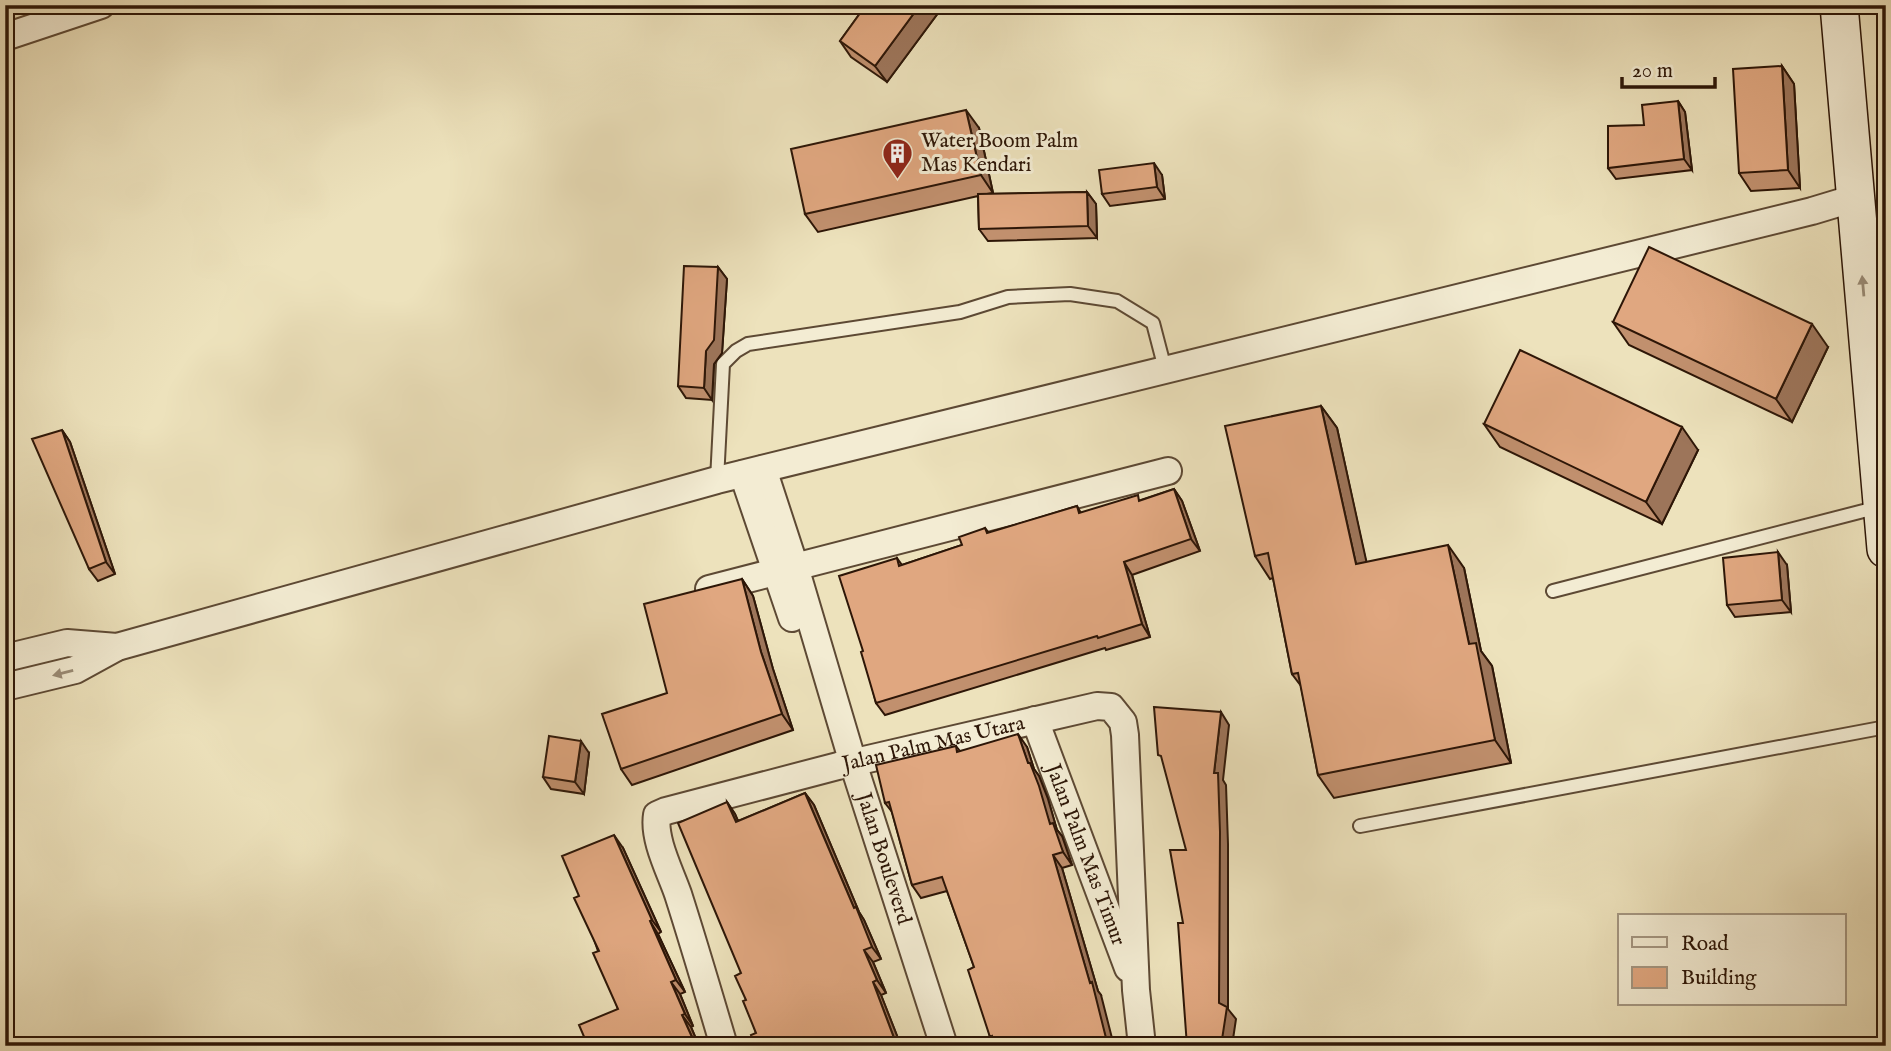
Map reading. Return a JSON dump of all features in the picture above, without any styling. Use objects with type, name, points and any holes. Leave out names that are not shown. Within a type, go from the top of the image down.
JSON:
[{"type":"main road","points":[[1839,5],[1886,550]]},
{"type":"street","points":[[5,37],[101,5]]},
{"type":"street","points":[[5,687],[75,670],[117,648],[717,480],[1855,198]]},
{"type":"street","name":"Jalan Bouleverd","points":[[753,471],[846,765],[927,1046]]},
{"type":"street","points":[[688,595],[1168,471]]},
{"type":"street","points":[[7,650],[66,643],[117,648]]},
{"type":"street","name":"Jalan Palm Mas Utara","points":[[724,1046],[658,838],[655,826],[657,816],[666,811],[846,765],[1097,706],[1111,707],[1123,722],[1136,990],[1142,1046]]},
{"type":"street","name":"Jalan Palm Mas Timur","points":[[1035,720],[1136,990]]},
{"type":"street","name":"Jalan Bouleverd","points":[[846,765],[944,1046]]},
{"type":"lane","points":[[717,480],[723,364],[748,344],[960,312],[1008,297],[1070,294],[1117,301],[1153,323],[1165,369]]},
{"type":"lane","points":[[1553,591],[1883,506]]},
{"type":"lane","points":[[1360,826],[1886,727]]},
{"type":"building","points":[[866,5],[920,5],[875,66],[840,41]]},
{"type":"building","points":[[1782,66],[1788,170],[1739,173],[1733,69]]},
{"type":"building","points":[[1678,101],[1684,159],[1608,168],[1608,126],[1644,125],[1642,105]]},
{"type":"building","name":"Water Boom Palm Mas Kendari","points":[[966,110],[981,175],[805,214],[791,149]]},
{"type":"building","points":[[1154,163],[1157,187],[1102,194],[1099,170]]},
{"type":"building","points":[[1087,192],[1088,226],[979,229],[978,194]]},
{"type":"building","points":[[1649,247],[1812,324],[1776,399],[1613,322]]},
{"type":"building","points":[[684,266],[718,267],[714,340],[706,351],[704,388],[678,386]]},
{"type":"building","points":[[1520,350],[1682,427],[1646,502],[1484,424]]},
{"type":"building","points":[[1321,406],[1356,564],[1448,545],[1469,644],[1476,643],[1495,740],[1318,775],[1298,673],[1292,674],[1268,553],[1255,556],[1225,426]]},
{"type":"building","points":[[62,430],[106,562],[89,569],[32,439]]},
{"type":"building","points":[[1174,489],[1191,539],[1124,562],[1142,624],[876,703],[839,576],[897,558],[899,566],[962,545],[959,537],[985,528],[987,533],[1077,506],[1079,513],[1138,495],[1139,501]]},
{"type":"building","points":[[1778,552],[1782,600],[1727,605],[1723,558]]},
{"type":"building","points":[[742,579],[761,652],[782,714],[621,769],[602,714],[667,693],[644,604]]},
{"type":"building","points":[[1154,707],[1221,712],[1214,773],[1218,773],[1220,832],[1219,1003],[1227,1007],[1221,1046],[1187,1046],[1178,923],[1183,923],[1170,850],[1186,850],[1161,756],[1158,755]]},
{"type":"building","points":[[1018,734],[1039,786],[1050,824],[1053,823],[1063,852],[1053,855],[1090,983],[1092,982],[1108,1046],[995,1046],[968,970],[974,967],[942,877],[912,885],[889,802],[885,803],[876,765],[956,746],[957,752]]},
{"type":"building","points":[[549,736],[581,741],[575,782],[543,777]]},
{"type":"building","points":[[805,793],[872,947],[864,950],[877,980],[873,982],[897,1046],[755,1046],[751,1035],[756,1033],[735,976],[741,973],[678,823],[727,802],[736,822]]},
{"type":"building","points":[[614,835],[676,980],[671,982],[696,1046],[588,1046],[579,1025],[618,1009],[593,953],[599,951],[574,898],[579,896],[562,856]]},
{"type":"place","name":"Water Boom Palm Mas Kendari","points":[[898,180]]}]
